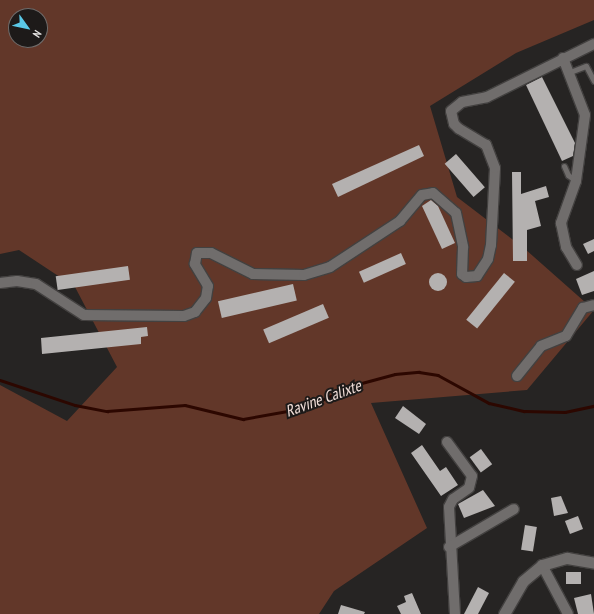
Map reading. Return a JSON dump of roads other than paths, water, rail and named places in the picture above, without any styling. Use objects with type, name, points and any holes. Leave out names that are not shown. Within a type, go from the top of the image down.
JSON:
[{"type":"main road","points":[[508,611],[523,581],[542,565],[567,558],[594,563]]},
{"type":"street","points":[[0,284],[17,281],[36,284],[84,315],[184,316],[195,312],[206,298],[208,286],[194,264],[197,253],[211,253],[253,274],[304,275],[330,267],[400,221],[422,195],[433,193],[456,212],[463,247],[462,274],[466,277],[476,276],[488,260],[491,245],[495,168],[486,145],[459,129],[454,124],[451,111],[462,102],[487,97],[563,58],[594,44]]},
{"type":"street","points":[[563,58],[570,72],[585,114],[576,181],[561,230],[566,247],[577,266]]},
{"type":"street","points":[[517,376],[541,346],[566,336],[583,308],[594,305]]},
{"type":"street","points":[[446,442],[472,476],[469,488],[450,503],[449,547],[454,614]]},
{"type":"street","points":[[449,547],[514,509]]},
{"type":"street","points":[[542,565],[568,614]]},
{"type":"lane","points":[[570,72],[586,66],[594,81]]},
{"type":"lane","points":[[564,166],[568,175],[576,181]]},
{"type":"waterway","name":"Ravine Calixte","points":[[0,380],[75,405],[107,411],[185,405],[243,419],[304,408],[358,384],[395,374],[419,372],[438,375],[489,403],[524,411],[565,412],[594,406]]}]
